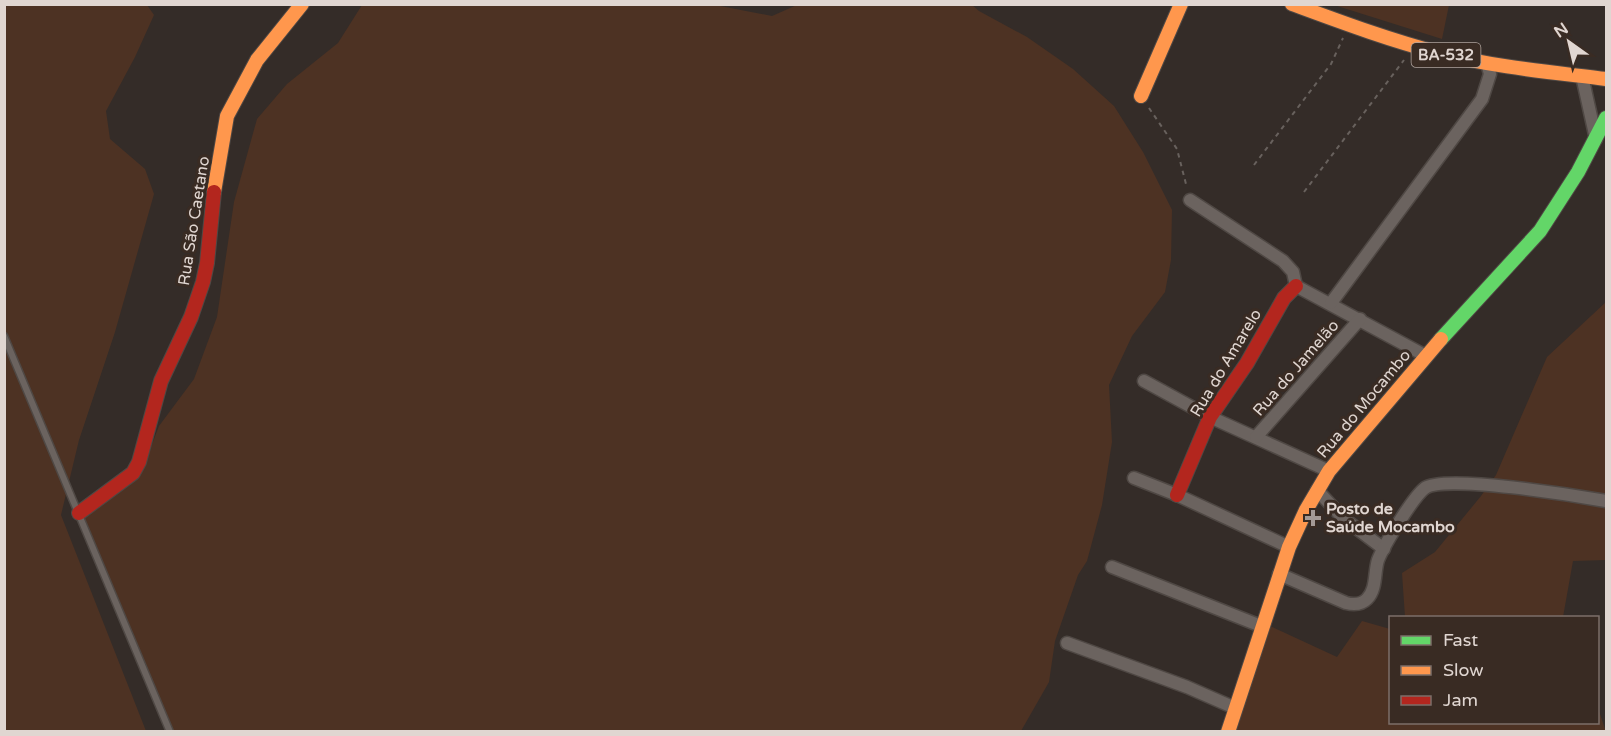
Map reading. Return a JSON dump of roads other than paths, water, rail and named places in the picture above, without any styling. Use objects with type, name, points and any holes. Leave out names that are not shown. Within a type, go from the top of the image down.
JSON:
[{"type":"street","name":"Rua São Caetano","points":[[79,513],[133,473],[141,455],[161,381],[191,317],[203,282],[207,263],[211,208],[228,116],[260,56],[302,4]]},
{"type":"street","points":[[1141,96],[1181,4]]},
{"type":"street","name":"BA-532","points":[[1292,4],[1442,54],[1528,70],[1606,79]]},
{"type":"street","points":[[1331,303],[1482,99],[1490,74],[1487,63]]},
{"type":"street","points":[[1582,76],[1596,139]]},
{"type":"street","name":"Rua do Mocambo","points":[[1228,732],[1279,574],[1289,547],[1317,490],[1329,471],[1426,356],[1540,231],[1563,196],[1606,118]]},
{"type":"street","points":[[1190,200],[1283,261],[1293,272],[1296,286],[1426,356]]},
{"type":"street","name":"Rua do Amarelo","points":[[1178,495],[1210,417],[1246,363],[1284,298],[1296,286]]},
{"type":"street","name":"Rua do Jamelão","points":[[1256,437],[1360,319]]},
{"type":"street","points":[[1144,381],[1210,417],[1329,471]]},
{"type":"street","points":[[1134,478],[1178,495],[1289,547]]},
{"type":"street","points":[[1279,574],[1346,603],[1364,602],[1371,593],[1378,561],[1384,549],[1415,499],[1425,488],[1435,484],[1510,487],[1606,501]]},
{"type":"street","points":[[1317,490],[1343,518],[1384,549]]},
{"type":"street","points":[[1112,567],[1261,626]]},
{"type":"street","points":[[1067,643],[1187,687],[1234,708]]},
{"type":"lane","points":[[4,336],[170,732]]},
{"type":"place","name":"Posto de Saúde Mocambo","points":[[1313,518]]}]
